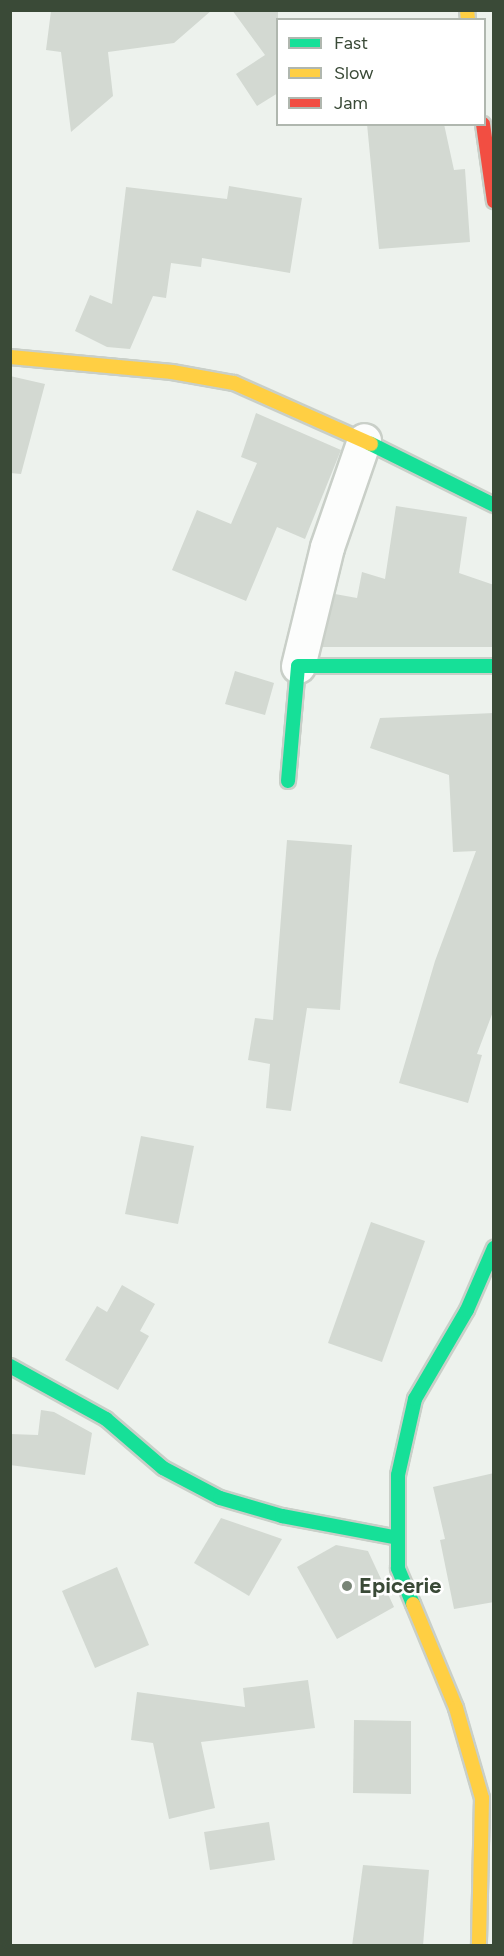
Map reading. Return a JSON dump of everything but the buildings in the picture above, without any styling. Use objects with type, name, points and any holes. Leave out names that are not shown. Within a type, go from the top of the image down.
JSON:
[{"type":"street","points":[[483,126],[494,201]]},
{"type":"street","points":[[10,357],[172,372],[234,383],[364,440],[494,505]]},
{"type":"street","points":[[288,781],[298,666],[327,546],[364,440]]},
{"type":"street","points":[[298,666],[494,666]]},
{"type":"street","points":[[479,1946],[482,1798],[456,1708],[398,1568],[398,1475],[415,1399],[466,1310],[494,1248]]},
{"type":"street","points":[[10,1366],[106,1419],[163,1468],[220,1498],[282,1516],[398,1538]]},
{"type":"traffic: fast","points":[[371,444],[494,505]]},
{"type":"traffic: fast","points":[[288,781],[298,666],[494,666]]},
{"type":"traffic: fast","points":[[413,1604],[398,1568],[398,1475],[415,1399],[467,1310],[494,1248]]},
{"type":"traffic: fast","points":[[10,1366],[106,1419],[163,1468],[220,1498],[282,1516],[398,1538]]},
{"type":"traffic: slow","points":[[467,10],[468,18]]},
{"type":"traffic: slow","points":[[10,357],[172,372],[234,383],[371,444]]},
{"type":"traffic: slow","points":[[413,1604],[456,1708],[482,1798],[479,1946]]},
{"type":"traffic: jam","points":[[483,126],[494,201]]},
{"type":"place","name":"Epicerie","points":[[347,1586]]}]
